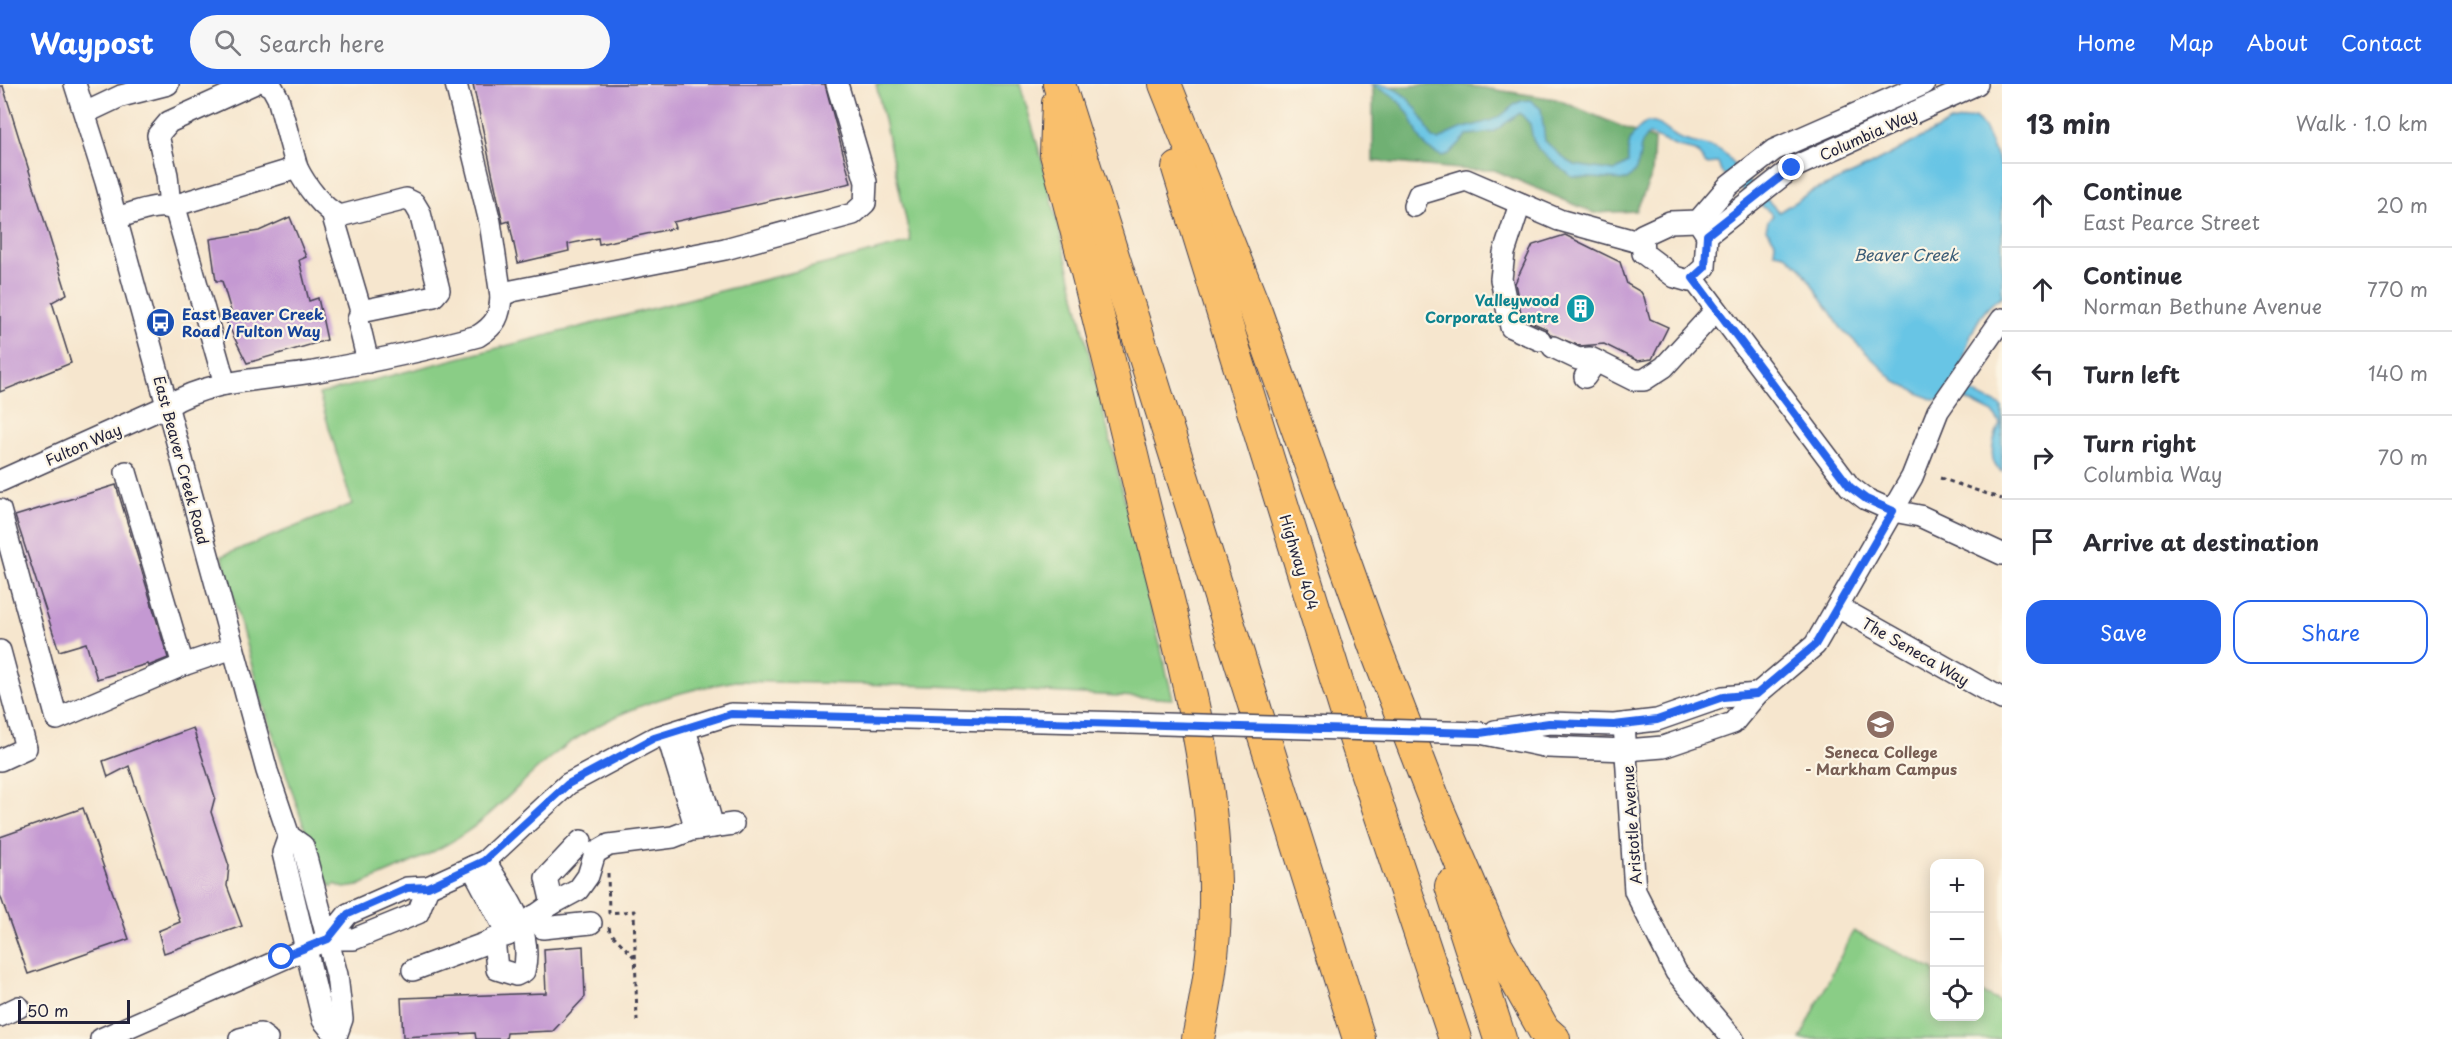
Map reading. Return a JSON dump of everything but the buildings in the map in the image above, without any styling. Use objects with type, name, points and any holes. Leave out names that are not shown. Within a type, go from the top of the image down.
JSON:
[{"type":"highway","points":[[1059,84],[1056,154],[1146,510],[1200,741],[1212,832],[1215,904],[1211,976],[1198,1039]]},
{"type":"highway","points":[[1059,84],[1359,1039]]},
{"type":"highway","name":"Highway 404","points":[[1152,84],[1343,700],[1455,1039]]},
{"type":"highway","points":[[1165,84],[1256,312],[1376,647],[1437,807],[1496,945],[1544,1030],[1554,1039]]},
{"type":"highway","points":[[1376,647],[1500,1039]]},
{"type":"street","name":"East Beaver Creek Road","points":[[75,84],[116,218],[267,771],[289,836],[303,846],[338,975],[342,1019],[336,1037]]},
{"type":"street","points":[[85,113],[122,96],[168,84]]},
{"type":"street","points":[[170,207],[168,184],[158,135],[162,128],[169,122],[253,84]]},
{"type":"street","points":[[267,84],[272,87],[278,98],[302,179],[332,213],[362,311],[358,320],[368,362]]},
{"type":"street","points":[[456,84],[490,222],[501,296],[527,287],[725,249],[853,214],[865,203],[866,182],[837,84]]},
{"type":"street","name":"Columbia Way","points":[[1702,228],[1729,185],[1774,150],[1924,84]]},
{"type":"street","name":"Columbia Way","points":[[1702,228],[1792,168],[1977,84]]},
{"type":"street","points":[[116,218],[170,207],[297,168]]},
{"type":"street","points":[[1414,206],[1419,194],[1466,180],[1559,220],[1642,243]]},
{"type":"street","points":[[332,213],[340,216],[406,198],[414,203],[420,213],[440,290],[434,296],[362,311]]},
{"type":"street","points":[[1520,204],[1504,254],[1501,279],[1511,327],[1578,359],[1590,358],[1591,369],[1634,380],[1644,380],[1664,367],[1716,310]]},
{"type":"street","points":[[170,207],[176,211],[180,223],[225,384]]},
{"type":"street","points":[[1670,222],[1702,228],[1705,267],[1689,281],[1675,277],[1643,253],[1642,236],[1670,222]]},
{"type":"street","points":[[1693,278],[1850,487],[1866,499],[1893,511],[1920,516],[2002,554]]},
{"type":"street","name":"Fulton Way","points":[[1,479],[185,395],[225,384],[368,362],[478,336],[492,328],[500,315],[501,296]]},
{"type":"street","points":[[1480,733],[1548,747],[1626,750],[1663,747],[1733,723],[1757,694],[1815,645],[1912,477],[1938,411],[1994,340],[2002,319]]},
{"type":"street","points":[[126,472],[183,665]]},
{"type":"street","points":[[0,510],[57,719],[183,665],[233,648]]},
{"type":"street","name":"The Seneca Way","points":[[1838,607],[2000,697]]},
{"type":"street","points":[[0,651],[26,748],[0,760]]},
{"type":"street","points":[[101,1039],[328,939],[348,914],[407,888],[428,887],[478,864],[568,784],[654,738],[731,714],[1480,733],[1549,723],[1624,724],[1657,720],[1723,697],[1757,694]]},
{"type":"street","name":"Aristotle Avenue","points":[[1624,724],[1635,891],[1676,972],[1733,1039]]},
{"type":"street","points":[[413,970],[514,929],[578,890],[588,876],[595,853],[609,844],[673,837],[714,827],[676,731]]},
{"type":"street","name":"East Beaver Creek Road","points":[[289,836],[283,853],[323,1020],[336,1037]]},
{"type":"street","points":[[552,904],[546,878],[581,841]]},
{"type":"street","points":[[478,864],[514,929]]},
{"type":"street","points":[[514,929],[543,928],[600,918]]},
{"type":"street","points":[[240,1039],[260,1034],[267,1039]]},
{"type":"path","points":[[1940,478],[2002,499]]},
{"type":"path","points":[[602,849],[608,860],[600,918],[635,958]]},
{"type":"path","points":[[600,918],[634,911],[637,1021]]},
{"type":"green space","points":[[876,84],[1020,84],[1045,171],[1173,699],[936,686],[736,681],[710,686],[659,699],[589,731],[546,761],[489,815],[455,840],[358,886],[344,888],[335,884],[332,887],[319,872],[259,692],[222,556],[352,504],[319,394],[911,242]]},
{"type":"green space","points":[[1458,84],[1556,99],[1654,140],[1652,175],[1636,211],[1594,213],[1494,170],[1469,170],[1373,161],[1373,87]]},
{"type":"green space","points":[[1853,931],[1930,968],[1930,1021],[1984,1021],[1984,994],[2002,1003],[2002,1039],[1800,1039]]},
{"type":"water","name":"Beaver Creek","points":[[1371,84],[1393,88],[1410,100],[1432,138],[1439,140],[1455,131],[1495,119],[1517,103],[1530,100],[1541,109],[1545,141],[1567,161],[1574,165],[1615,171],[1628,163],[1629,145],[1637,130],[1647,122],[1657,124],[1676,137],[1722,151],[1779,212],[1809,193],[1859,171],[1951,122],[1975,117],[1985,129],[2002,169],[2002,296],[1984,312],[1977,322],[1964,356],[1959,380],[1966,390],[2002,406],[2002,472],[1997,468],[1992,456],[2000,423],[1993,413],[1965,399],[1933,400],[1896,382],[1841,328],[1801,268],[1785,254],[1774,252],[1775,241],[1766,229],[1773,215],[1721,172],[1718,163],[1706,164],[1696,151],[1677,147],[1649,134],[1642,144],[1637,168],[1627,180],[1572,177],[1539,150],[1533,140],[1530,124],[1520,113],[1493,132],[1468,135],[1449,154],[1442,156],[1432,151],[1420,139],[1406,109],[1389,94]]},
{"type":"place","name":"Valleywood Corporate Centre","points":[[1580,308]]},
{"type":"place","name":"East Beaver Creek Road / Fulton Way","points":[[161,322]]},
{"type":"place","name":"Seneca College - Markham Campus","points":[[1881,724]]},
{"type":"route","points":[[282,957],[328,939],[348,914],[407,888],[428,887],[484,861],[498,851],[568,784],[654,738],[731,714],[1480,733],[1549,723],[1614,725],[1657,720],[1723,697],[1757,694],[1815,645],[1893,511],[1866,499],[1850,487],[1693,278],[1705,267],[1707,235],[1792,168]]}]
